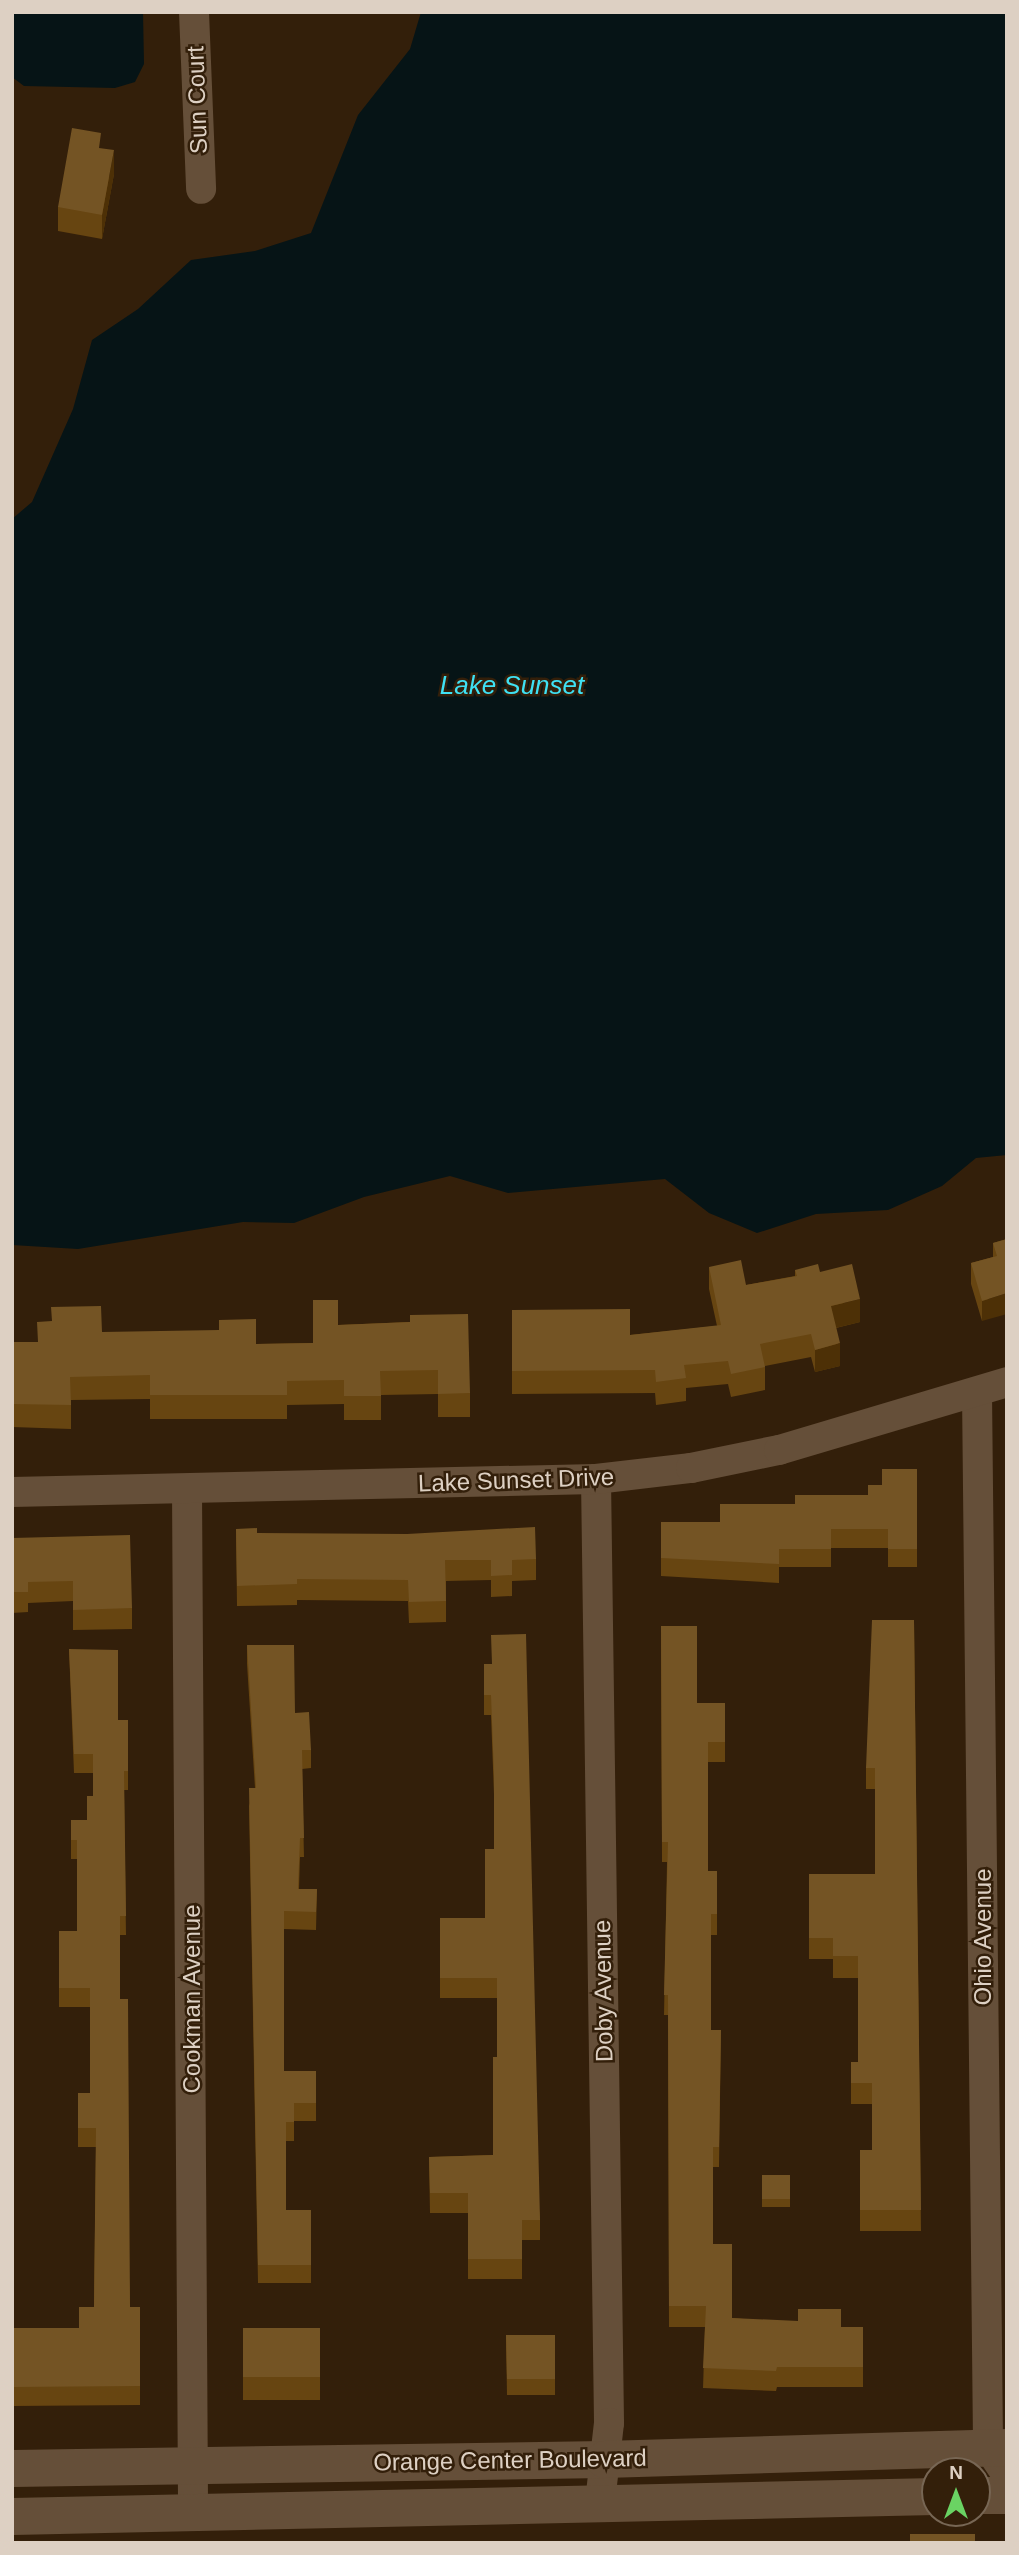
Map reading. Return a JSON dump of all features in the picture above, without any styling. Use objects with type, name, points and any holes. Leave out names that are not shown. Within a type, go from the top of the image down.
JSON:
[{"type":"street","name":"Sun Court","points":[[194,12],[201,188]]},
{"type":"street","name":"Lake Sunset Drive","points":[[12,1492],[596,1479],[691,1468],[779,1450],[1007,1382]]},
{"type":"street","name":"Ohio Avenue","points":[[977,1392],[995,1859],[1000,2457]]},
{"type":"street","name":"Doby Avenue","points":[[596,1479],[609,2423],[600,2502]]},
{"type":"street","name":"Cookman Avenue","points":[[187,1489],[195,2463],[193,2509]]},
{"type":"street","name":"Orange Center Boulevard","points":[[12,2468],[195,2463],[1000,2457]]},
{"type":"street","name":"Orange Center Boulevard","points":[[12,2516],[193,2509],[921,2496]]},
{"type":"water","points":[[12,12],[143,12],[144,64],[135,82],[115,88],[24,86],[12,77]]},
{"type":"water","name":"Lake Sunset","points":[[421,12],[1007,12],[1007,1155],[976,1158],[942,1186],[888,1210],[816,1214],[757,1233],[709,1213],[665,1179],[508,1193],[450,1176],[364,1197],[294,1223],[243,1222],[78,1249],[12,1245],[12,519],[32,502],[73,409],[92,340],[138,309],[191,260],[255,251],[311,233],[358,115],[410,49]]},
{"type":"building","points":[[72,128],[101,133],[99,148],[114,150],[102,215],[58,207]]},
{"type":"building","points":[[1007,1239],[1007,1293],[982,1301],[971,1263],[997,1256],[993,1243]]},
{"type":"building","points":[[741,1260],[746,1285],[797,1276],[795,1270],[818,1264],[820,1272],[852,1264],[860,1299],[831,1306],[840,1343],[815,1350],[811,1334],[760,1344],[765,1367],[731,1374],[728,1361],[684,1365],[686,1378],[656,1382],[655,1370],[512,1371],[512,1310],[630,1309],[630,1335],[721,1325],[709,1267]]},
{"type":"building","points":[[313,1300],[338,1300],[338,1325],[410,1322],[410,1315],[468,1314],[470,1393],[438,1394],[438,1370],[380,1371],[381,1396],[344,1396],[344,1380],[287,1381],[287,1395],[150,1395],[150,1375],[70,1377],[71,1405],[12,1404],[12,1342],[38,1342],[37,1322],[52,1321],[51,1307],[101,1306],[102,1332],[219,1330],[219,1320],[256,1319],[256,1344],[313,1343]]},
{"type":"building","points":[[882,1469],[917,1469],[917,1549],[888,1549],[888,1529],[831,1529],[831,1549],[779,1549],[779,1564],[661,1558],[661,1522],[720,1522],[720,1504],[795,1504],[795,1495],[868,1495],[868,1485],[882,1485]]},
{"type":"building","points":[[535,1527],[536,1559],[512,1560],[512,1575],[491,1576],[491,1560],[445,1560],[446,1601],[409,1602],[408,1580],[297,1579],[297,1584],[237,1586],[236,1529],[257,1528],[257,1533],[407,1534]]},
{"type":"building","points":[[130,1535],[132,1608],[73,1610],[73,1581],[28,1582],[28,1592],[12,1592],[12,1538]]},
{"type":"building","points":[[872,1620],[914,1620],[921,2210],[860,2210],[860,2150],[872,2150],[872,2083],[851,2083],[851,2062],[858,2062],[858,1956],[833,1956],[833,1938],[809,1938],[809,1874],[875,1874],[875,1768],[866,1768]]},
{"type":"building","points":[[661,1626],[697,1626],[697,1703],[725,1703],[725,1742],[708,1742],[708,1871],[717,1871],[717,1914],[711,1914],[711,2030],[721,2030],[719,2147],[713,2147],[713,2244],[732,2244],[732,2318],[798,2321],[798,2309],[841,2309],[841,2327],[863,2327],[863,2367],[777,2367],[776,2371],[703,2368],[706,2306],[669,2306],[668,1995],[664,1995],[668,1842],[662,1842]]},
{"type":"building","points":[[526,1634],[540,2220],[522,2220],[522,2259],[468,2259],[468,2193],[430,2193],[429,2157],[493,2155],[493,2057],[497,2057],[497,1978],[440,1978],[440,1918],[485,1918],[485,1849],[494,1849],[494,1776],[491,1695],[484,1695],[484,1664],[492,1664],[491,1635]]},
{"type":"building","points":[[247,1645],[294,1645],[295,1713],[309,1712],[311,1750],[302,1750],[304,1838],[300,1838],[298,1889],[317,1889],[316,1912],[284,1911],[284,2071],[316,2071],[316,2103],[294,2103],[294,2122],[286,2122],[286,2210],[311,2210],[311,2265],[258,2265],[249,1788],[256,1788]]},
{"type":"building","points":[[69,1649],[118,1650],[118,1720],[128,1720],[128,1771],[124,1771],[126,1916],[120,1916],[120,1999],[128,1999],[130,2307],[140,2307],[140,2386],[12,2387],[12,2328],[79,2328],[79,2307],[94,2307],[96,2128],[78,2128],[78,2093],[90,2093],[90,1988],[59,1988],[59,1931],[77,1931],[77,1840],[71,1840],[71,1820],[87,1820],[87,1796],[93,1796],[93,1754],[74,1754]]},
{"type":"building","points":[[762,2175],[790,2175],[790,2199],[762,2199]]},
{"type":"building","points":[[243,2328],[320,2328],[320,2377],[243,2377]]},
{"type":"building","points":[[506,2335],[555,2335],[555,2379],[507,2379]]},
{"type":"building","points":[[910,2534],[975,2534],[975,2543],[910,2543]]}]
